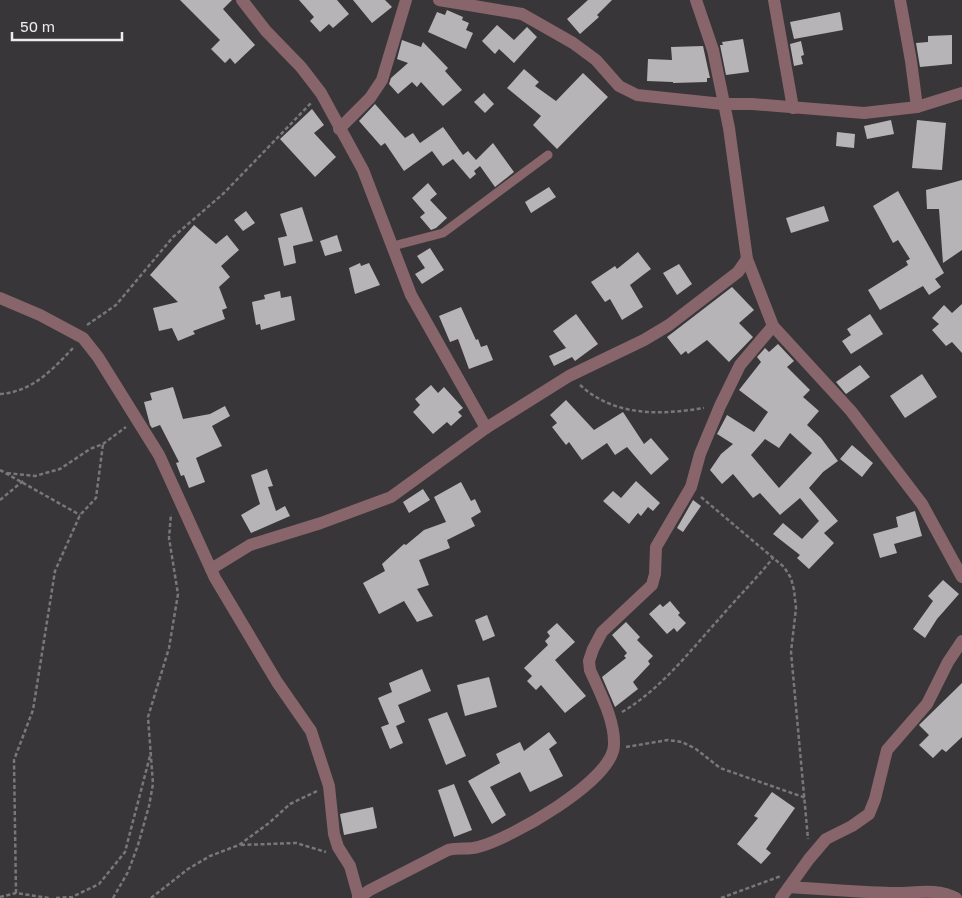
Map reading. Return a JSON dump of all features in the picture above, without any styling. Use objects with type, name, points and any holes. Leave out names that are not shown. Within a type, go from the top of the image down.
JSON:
[{"type":"street","points":[[242,0],[266,31],[301,67],[321,92],[363,170],[411,295],[486,428]]},
{"type":"street","points":[[339,128],[370,98],[382,80],[406,0]]},
{"type":"street","points":[[439,0],[522,14],[573,42],[596,60],[619,86],[637,95],[724,104],[752,104],[864,113],[916,107],[962,93]]},
{"type":"street","points":[[696,0],[713,50],[724,104],[742,214],[747,259],[773,326],[851,411],[922,504],[962,577]]},
{"type":"street","points":[[774,0],[793,108]]},
{"type":"street","points":[[900,0],[911,61],[916,107]]},
{"type":"street","points":[[211,569],[250,545],[321,523],[391,497],[486,428],[569,376],[669,325],[738,272],[747,259]]},
{"type":"street","points":[[0,298],[78,334],[98,357],[135,420],[159,455],[211,569],[278,682],[311,731],[329,786],[334,834],[338,847],[346,857],[359,898],[370,890],[448,850],[458,847],[476,848],[506,838],[580,791],[606,764],[614,748],[610,719],[590,670],[589,661],[592,650],[610,624],[652,585],[655,574],[656,546],[691,488],[700,454],[720,406],[740,364],[773,326]]},
{"type":"street","points":[[781,898],[805,863],[826,839],[852,826],[869,814],[875,799],[887,750],[927,704],[948,662],[962,641]]},
{"type":"street","points":[[790,887],[899,894],[935,892],[956,898]]},
{"type":"lane","points":[[393,246],[443,233],[548,155]]},
{"type":"path","points":[[0,394],[12,392],[34,383],[49,372],[78,334],[116,305],[173,237],[224,193],[321,92]]},
{"type":"path","points":[[569,376],[602,403],[641,412],[666,414],[720,406]]},
{"type":"path","points":[[7,473],[41,475],[60,469],[90,449],[103,444],[135,420]]},
{"type":"path","points":[[16,893],[14,760],[33,710],[55,571],[80,515],[90,505],[98,492],[103,444]]},
{"type":"path","points":[[0,470],[23,481],[80,515]]},
{"type":"path","points":[[0,500],[23,481]]},
{"type":"path","points":[[114,898],[128,872],[149,806],[153,784],[152,748],[148,717],[169,648],[178,594],[168,538],[174,488]]},
{"type":"path","points":[[691,488],[788,573],[794,590],[796,608],[791,652],[806,798],[805,863],[722,898]]},
{"type":"path","points":[[610,719],[634,705],[676,665],[744,594],[773,558]]},
{"type":"path","points":[[614,748],[668,740],[682,742],[696,749],[720,768],[806,798]]},
{"type":"path","points":[[56,898],[72,897],[99,884],[125,852],[152,748]]},
{"type":"path","points":[[151,898],[188,869],[210,856],[239,845],[269,823],[290,804],[329,786]]},
{"type":"path","points":[[239,845],[296,843],[346,857]]},
{"type":"path","points":[[0,897],[16,893],[49,898]]},
{"type":"building","points":[[180,0],[232,0],[223,9],[255,45],[235,64],[230,58],[225,63],[211,49],[220,40]]},
{"type":"building","points":[[299,0],[337,0],[349,14],[333,28],[329,24],[320,32],[310,21],[314,17]]},
{"type":"building","points":[[353,0],[385,0],[392,7],[372,23]]},
{"type":"building","points":[[588,0],[612,0],[597,15],[599,17],[580,34],[567,19]]},
{"type":"building","points":[[447,10],[463,17],[462,20],[469,23],[466,30],[473,33],[466,49],[428,32],[437,12],[445,15]]},
{"type":"building","points":[[840,12],[843,30],[794,39],[790,22]]},
{"type":"building","points":[[497,25],[514,40],[527,27],[537,37],[514,63],[499,49],[495,54],[482,41]]},
{"type":"building","points":[[952,35],[952,64],[920,67],[916,43],[928,42],[928,36]]},
{"type":"building","points":[[743,39],[749,72],[726,75],[720,45],[723,45],[722,42]]},
{"type":"building","points":[[402,40],[421,47],[423,42],[448,68],[445,71],[462,90],[443,106],[421,82],[417,87],[412,82],[398,94],[389,84],[391,78],[408,63],[397,59]]},
{"type":"building","points":[[801,41],[804,55],[801,56],[803,64],[794,66],[790,44]]},
{"type":"building","points":[[703,46],[710,78],[707,78],[707,82],[673,83],[647,81],[648,59],[672,60],[671,47]]},
{"type":"building","points":[[524,69],[539,82],[535,86],[556,101],[583,73],[608,97],[557,149],[533,125],[541,116],[507,88]]},
{"type":"building","points":[[484,93],[494,104],[485,113],[474,102]]},
{"type":"building","points":[[375,104],[405,138],[413,133],[420,143],[443,127],[463,155],[468,151],[476,160],[493,143],[514,172],[495,187],[480,166],[474,171],[476,174],[470,179],[453,159],[443,166],[432,151],[404,171],[385,143],[381,146],[359,121]]},
{"type":"building","points":[[312,109],[324,125],[314,133],[336,157],[315,177],[280,139]]},
{"type":"building","points":[[891,120],[894,134],[867,139],[864,126]]},
{"type":"building","points":[[917,120],[946,123],[942,170],[912,168]]},
{"type":"building","points":[[837,132],[855,134],[854,148],[836,146]]},
{"type":"building","points":[[962,180],[962,250],[943,263],[939,209],[927,209],[926,190]]},
{"type":"building","points":[[428,183],[437,194],[430,200],[447,218],[431,230],[420,217],[425,213],[412,198]]},
{"type":"building","points":[[549,187],[556,197],[531,213],[525,202]]},
{"type":"building","points":[[898,191],[944,273],[935,279],[941,287],[929,295],[923,286],[880,310],[868,290],[908,265],[906,261],[910,259],[898,240],[893,243],[873,206]]},
{"type":"building","points":[[824,206],[829,221],[791,233],[786,218]]},
{"type":"building","points":[[302,207],[313,241],[293,246],[296,263],[284,266],[278,238],[287,236],[280,214]]},
{"type":"building","points":[[246,211],[255,223],[243,231],[234,220]]},
{"type":"building","points":[[194,225],[216,244],[227,235],[239,250],[221,266],[230,277],[219,287],[227,308],[222,310],[225,319],[193,331],[195,334],[178,341],[172,328],[159,331],[153,308],[178,302],[150,275]]},
{"type":"building","points":[[337,235],[342,251],[325,256],[320,241]]},
{"type":"building","points":[[430,248],[444,270],[422,284],[415,274],[425,268],[417,256]]},
{"type":"building","points":[[638,252],[651,269],[630,285],[643,307],[622,320],[610,299],[605,302],[591,282],[615,266],[617,269]]},
{"type":"building","points":[[360,263],[361,266],[369,263],[380,285],[355,294],[349,268]]},
{"type":"building","points":[[679,264],[692,284],[677,295],[663,273]]},
{"type":"building","points":[[732,287],[754,310],[739,323],[753,337],[729,362],[707,340],[688,354],[686,351],[681,355],[667,337]]},
{"type":"building","points":[[280,291],[281,298],[291,296],[295,320],[261,330],[260,324],[256,325],[252,302],[265,299],[264,295]]},
{"type":"building","points":[[962,304],[962,353],[952,342],[946,346],[932,330],[939,324],[932,318],[944,305],[952,313]]},
{"type":"building","points":[[461,307],[476,340],[478,339],[481,347],[487,345],[493,360],[469,369],[458,339],[450,342],[439,316]]},
{"type":"building","points":[[576,314],[598,344],[575,361],[572,357],[554,366],[549,356],[566,348],[553,331]]},
{"type":"building","points":[[870,314],[883,334],[851,354],[842,341],[851,335],[847,329]]},
{"type":"building","points":[[778,344],[794,361],[787,367],[810,390],[803,397],[819,411],[807,425],[821,438],[838,461],[823,472],[809,488],[838,521],[824,533],[834,543],[809,569],[797,558],[800,555],[773,534],[783,523],[802,539],[819,521],[800,498],[780,515],[760,493],[753,498],[733,474],[722,484],[710,470],[721,454],[733,444],[717,434],[727,415],[754,432],[768,412],[739,390],[761,362],[757,357],[765,348],[769,352]],"holes":[[[790,433],[812,453],[779,488],[751,455],[765,439],[779,448]]]},
{"type":"building","points":[[860,365],[870,377],[846,394],[836,382]]},
{"type":"building","points":[[922,374],[937,397],[905,418],[890,396]]},
{"type":"building","points":[[431,385],[438,393],[444,387],[463,408],[458,412],[462,416],[451,426],[447,422],[433,434],[413,412],[420,405],[415,399]]},
{"type":"building","points":[[173,387],[183,419],[210,414],[225,406],[230,416],[212,426],[222,446],[196,458],[205,482],[189,488],[184,475],[181,476],[176,463],[179,462],[160,425],[152,428],[150,425],[144,402],[152,400],[150,393]]},
{"type":"building","points":[[566,400],[594,430],[623,412],[644,444],[651,438],[669,459],[651,475],[627,447],[615,455],[607,443],[582,460],[569,442],[566,445],[552,427],[557,423],[550,415]]},
{"type":"building","points":[[852,445],[873,463],[862,477],[840,459]]},
{"type":"building","points":[[267,469],[273,486],[268,487],[276,511],[285,506],[290,516],[251,533],[241,515],[260,504],[251,475]]},
{"type":"building","points":[[636,481],[660,503],[653,511],[648,507],[641,516],[638,513],[629,524],[603,501],[613,491],[621,498]]},
{"type":"building","points":[[461,482],[471,501],[475,499],[481,512],[471,518],[475,526],[447,540],[450,548],[419,560],[429,585],[417,589],[433,616],[417,622],[404,601],[379,614],[363,583],[385,571],[382,564],[404,544],[406,545],[424,530],[446,522],[434,497]]},
{"type":"building","points":[[423,489],[430,500],[409,513],[403,502]]},
{"type":"building","points":[[693,500],[701,506],[683,532],[677,528]]},
{"type":"building","points":[[915,511],[922,536],[894,544],[897,553],[880,558],[873,534],[898,527],[896,517]]},
{"type":"building","points":[[943,580],[959,594],[937,619],[925,638],[913,629],[933,601],[928,596]]},
{"type":"building","points":[[670,601],[680,613],[678,615],[686,623],[677,632],[674,628],[667,634],[649,614],[660,604],[663,607]]},
{"type":"building","points":[[487,615],[495,636],[483,641],[475,620]]},
{"type":"building","points":[[626,622],[640,637],[637,640],[653,656],[648,661],[650,664],[633,682],[638,689],[615,707],[602,677],[626,658],[624,656],[627,653],[612,635]]},
{"type":"building","points":[[557,623],[575,642],[555,660],[586,696],[565,713],[541,685],[536,690],[527,681],[532,676],[524,668],[548,645],[545,641],[550,636],[547,632]]},
{"type":"building","points":[[422,669],[431,691],[398,705],[405,722],[396,726],[403,743],[390,749],[381,727],[389,724],[378,698],[392,692],[389,683]]},
{"type":"building","points":[[489,677],[497,707],[465,716],[457,685]]},
{"type":"building","points":[[962,683],[962,737],[946,752],[942,749],[933,758],[919,745],[929,735],[919,725]]},
{"type":"building","points":[[447,712],[466,756],[446,765],[428,719]]},
{"type":"building","points":[[549,732],[557,743],[549,749],[563,776],[530,792],[520,772],[490,787],[506,815],[492,824],[468,781],[500,763],[496,754],[520,742],[524,751]]},
{"type":"building","points":[[454,784],[472,830],[454,837],[438,790]]},
{"type":"building","points":[[772,792],[795,808],[766,849],[771,853],[761,864],[737,844],[758,818],[754,816]]},
{"type":"building","points":[[373,807],[377,828],[344,835],[340,814]]}]
